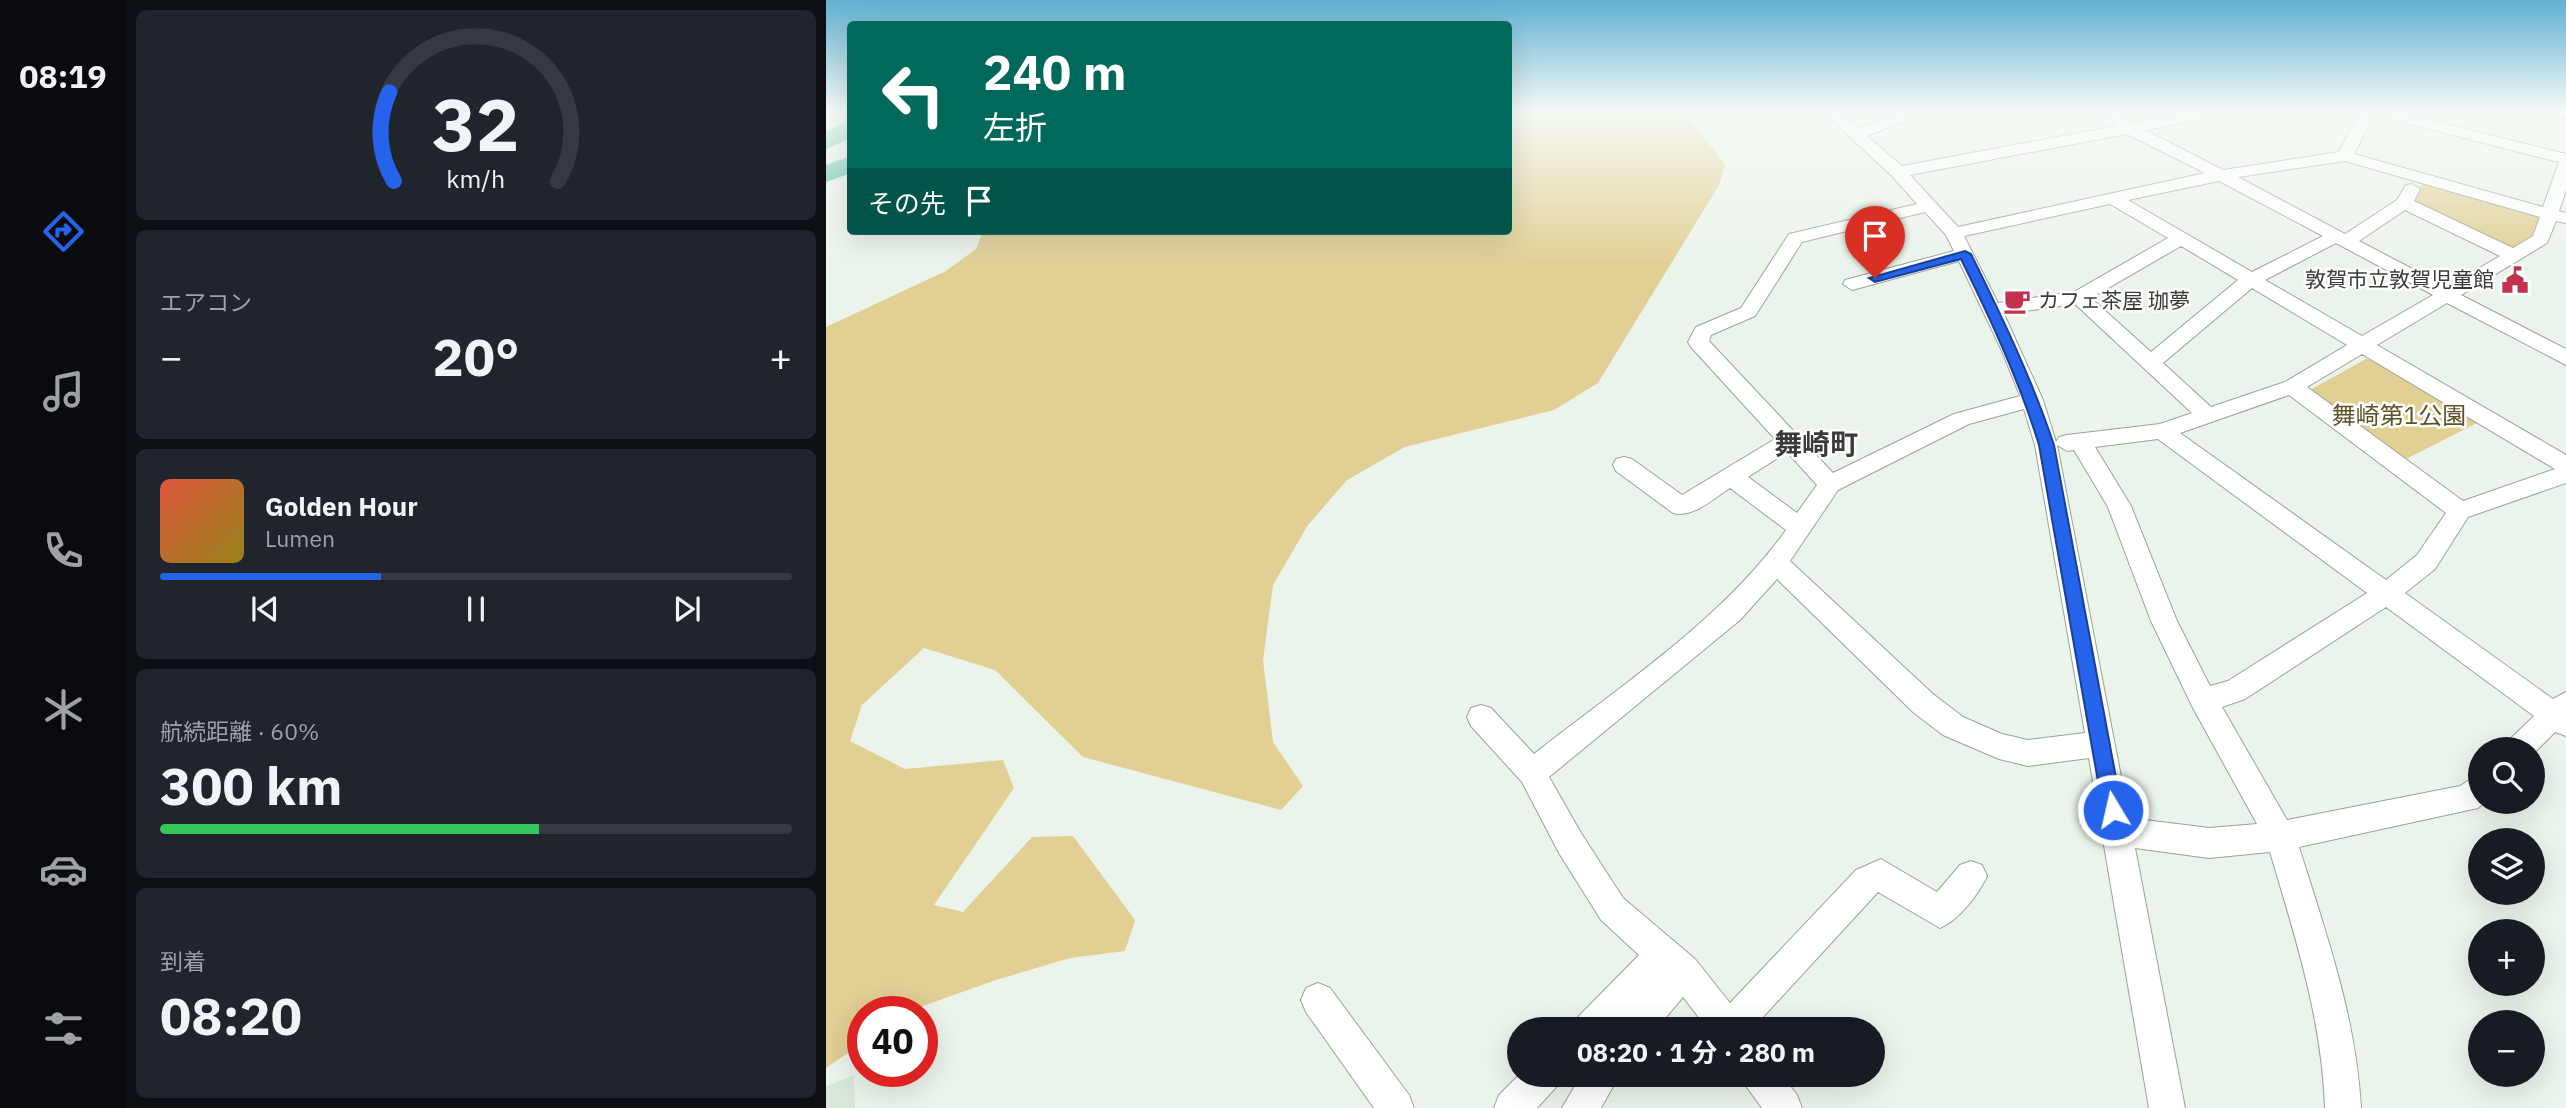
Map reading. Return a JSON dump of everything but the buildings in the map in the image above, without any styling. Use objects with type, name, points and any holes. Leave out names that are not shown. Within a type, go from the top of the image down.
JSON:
[{"type":"highway","points":[[826,174],[847,165]]},
{"type":"highway","points":[[826,197],[847,188]]},
{"type":"street","points":[[1889,163],[1960,244],[1993,310],[2032,400],[2046,445],[2167,1108]]},
{"type":"street","points":[[1898,172],[1947,163]]},
{"type":"street","points":[[2197,163],[2566,358]]},
{"type":"street","points":[[1852,284],[1960,244],[2112,198],[2221,175],[2301,163]]},
{"type":"street","points":[[2369,163],[2558,217]]},
{"type":"street","points":[[2046,445],[2162,431],[2292,387],[2541,239],[2558,217],[2566,164]]},
{"type":"street","points":[[2150,363],[2249,281],[2342,239],[2404,203],[2418,176]]},
{"type":"street","points":[[2112,198],[2566,465]]},
{"type":"street","points":[[2404,203],[2515,256]]},
{"type":"street","points":[[1830,484],[1698,342],[1703,331],[1748,312],[1795,238],[1929,206]]},
{"type":"street","points":[[1993,310],[2079,297],[2180,239]]},
{"type":"street","points":[[2079,297],[2207,415]]},
{"type":"street","points":[[2292,387],[2460,511]]},
{"type":"street","points":[[1532,773],[1731,613],[1776,563],[1830,484],[1962,419],[2032,400]]},
{"type":"street","points":[[2162,431],[2387,593],[2562,714],[2534,737]]},
{"type":"street","points":[[1624,465],[1681,507],[1788,441]]},
{"type":"street","points":[[2080,441],[2119,506],[2164,621],[2203,700],[2280,836],[2323,974],[2341,1067],[2343,1108]]},
{"type":"street","points":[[2203,700],[2235,691],[2387,593],[2426,562],[2460,511],[2566,474]]},
{"type":"street","points":[[1731,476],[1799,527]]},
{"type":"street","points":[[1776,563],[1923,703],[1954,726],[2000,746],[2028,753],[2102,744]]},
{"type":"street","points":[[1481,717],[1532,773],[1570,843],[1612,909],[1674,962],[1720,1017]]},
{"type":"street","points":[[2116,831],[2209,843],[2280,836],[2468,798]]},
{"type":"street","points":[[1741,1017],[1867,881],[1881,874],[1940,912],[1971,876]]},
{"type":"street","points":[[1605,1017],[1674,962]]},
{"type":"street","points":[[1641,1017],[1674,962]]},
{"type":"street","points":[[1318,1000],[1396,1108]]},
{"type":"street","points":[[1512,1108],[1532,1087]]},
{"type":"street","points":[[1580,1108],[1594,1087]]},
{"type":"street","points":[[1768,1087],[1784,1108]]},
{"type":"shaded area","points":[[847,1078],[847,1087],[854,1087],[855,1108],[826,1108],[826,1086]]},
{"type":"green space","points":[[1512,163],[1725,164],[1719,185],[1598,383],[1554,410],[1405,447],[1347,480],[1308,525],[1273,585],[1263,660],[1273,742],[1303,786],[1281,810],[1083,757],[995,670],[924,648],[862,705],[850,741],[905,769],[1003,760],[1014,788],[934,905],[963,912],[1032,837],[1073,836],[1135,920],[1125,951],[1070,958],[938,1001],[938,996],[847,996],[847,1054],[826,1068],[826,327],[946,271],[976,249],[981,235],[1512,235]]},
{"type":"green space","points":[[2423,182],[2541,215],[2534,235],[2512,249],[2413,202]]},
{"type":"green space","name":"舞崎第1公園","points":[[2366,359],[2379,361],[2479,422],[2400,462],[2308,391]]},
{"type":"place","name":"敦賀市立敦賀児童館","points":[[2515,280]]},
{"type":"place","name":"カフェ茶屋 珈夢","points":[[2017,301]]},
{"type":"district","name":"舞崎町","points":[[1816,444]]},
{"type":"route","points":[[1875,278],[1965,254],[2012,351],[2032,400],[2046,445],[2113,810]]}]
